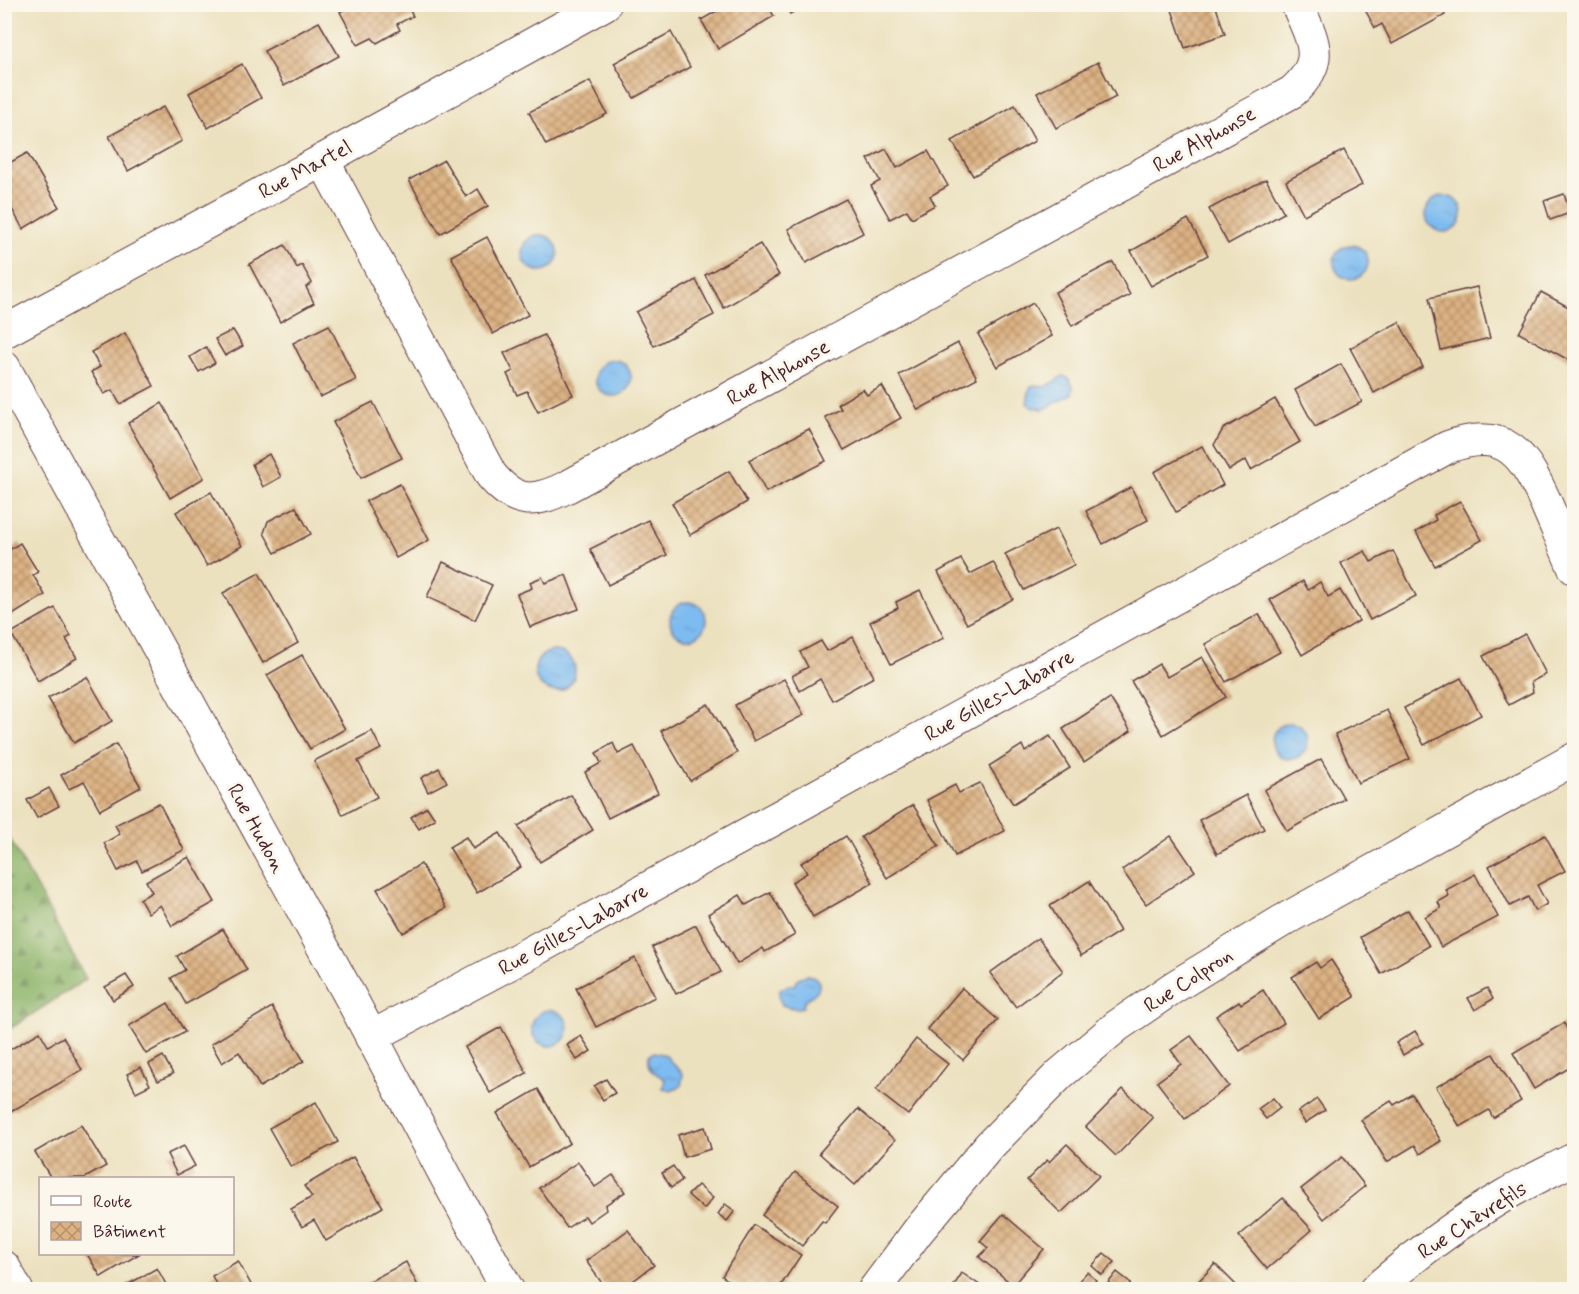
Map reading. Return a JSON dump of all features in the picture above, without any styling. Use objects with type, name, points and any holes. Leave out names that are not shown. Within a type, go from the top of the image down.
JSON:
[{"type":"street","name":"Rue Martel","points":[[4,332],[323,160],[605,4]]},
{"type":"street","name":"Rue Alphonse","points":[[323,160],[491,475],[509,492],[533,500],[547,497],[567,487],[1292,92],[1302,82],[1314,56],[1312,38],[1297,4]]},
{"type":"street","name":"Rue Hudon","points":[[4,367],[508,1290]]},
{"type":"street","name":"Rue Gilles-Labarre","points":[[371,1037],[788,811],[1448,447],[1461,442],[1488,440],[1510,448],[1521,456],[1533,474],[1575,568]]},
{"type":"street","name":"Rue Colpron","points":[[874,1290],[918,1231],[989,1146],[1060,1074],[1117,1026],[1174,987],[1282,921],[1575,759]]},
{"type":"street","name":"Rue Chèvrefils","points":[[1386,1286],[1454,1228],[1505,1195],[1575,1160]]},
{"type":"street","points":[[4,1267],[17,1290]]},
{"type":"green space","points":[[4,828],[86,979],[5,1032],[4,1032]]},
{"type":"water","points":[[1444,196],[1457,201],[1462,214],[1457,227],[1444,232],[1431,227],[1426,214],[1431,201]]},
{"type":"water","points":[[540,235],[553,240],[558,253],[553,266],[540,271],[527,266],[522,253],[527,240]]},
{"type":"water","points":[[1351,245],[1363,250],[1368,262],[1363,274],[1351,279],[1339,274],[1334,262],[1339,250]]},
{"type":"water","points":[[613,360],[625,366],[631,378],[625,390],[613,396],[601,390],[595,378],[601,366]]},
{"type":"water","points":[[1063,376],[1068,378],[1073,386],[1072,394],[1043,410],[1033,408],[1027,403],[1031,386],[1045,387]]},
{"type":"water","points":[[688,602],[701,607],[706,620],[701,633],[688,638],[675,633],[670,620],[675,607]]},
{"type":"water","points":[[555,651],[563,652],[569,657],[574,663],[574,679],[569,685],[563,690],[555,691],[547,690],[541,685],[536,679],[535,671],[536,663],[541,657],[547,652]]},
{"type":"water","points":[[1290,723],[1303,728],[1308,741],[1303,754],[1290,759],[1277,754],[1272,741],[1277,728]]},
{"type":"water","points":[[807,975],[818,981],[818,990],[804,1002],[803,1007],[792,1008],[782,1005],[779,998],[780,989],[794,985],[799,978]]},
{"type":"water","points":[[550,1010],[563,1015],[568,1028],[563,1041],[550,1046],[537,1041],[532,1028],[537,1015]]},
{"type":"water","points":[[654,1052],[666,1055],[683,1074],[681,1086],[671,1091],[663,1088],[665,1079],[649,1064],[649,1055]]},
{"type":"building","points":[[354,4],[406,4],[413,16],[397,24],[400,30],[377,43],[372,38],[358,45],[340,12]]},
{"type":"building","points":[[714,4],[767,4],[774,16],[718,49],[701,20],[717,11]]},
{"type":"building","points":[[785,4],[806,4],[790,14]]},
{"type":"building","points":[[1170,4],[1215,4],[1225,34],[1185,48]]},
{"type":"building","points":[[1362,4],[1440,4],[1445,15],[1392,44],[1382,24],[1375,28]]},
{"type":"building","points":[[319,22],[339,56],[284,86],[264,51]]},
{"type":"building","points":[[671,32],[690,67],[634,98],[614,63]]},
{"type":"building","points":[[1098,62],[1116,97],[1056,128],[1037,93]]},
{"type":"building","points":[[242,64],[261,98],[208,128],[189,93]]},
{"type":"building","points":[[590,81],[607,114],[546,145],[529,112]]},
{"type":"building","points":[[1015,105],[1035,141],[973,176],[952,141]]},
{"type":"building","points":[[163,107],[182,141],[128,171],[109,136]]},
{"type":"building","points":[[886,149],[897,168],[928,151],[948,186],[930,196],[935,205],[912,218],[907,210],[890,219],[871,186],[880,181],[868,159]]},
{"type":"building","points":[[1344,150],[1362,185],[1304,215],[1286,181]]},
{"type":"building","points":[[27,153],[59,207],[23,229],[12,209],[6,213],[4,211],[4,166]]},
{"type":"building","points":[[444,160],[466,197],[478,189],[488,206],[440,234],[409,180]]},
{"type":"building","points":[[1266,179],[1284,213],[1228,244],[1209,209]]},
{"type":"building","points":[[1564,194],[1570,213],[1550,220],[1544,201]]},
{"type":"building","points":[[846,199],[863,233],[806,263],[788,229]]},
{"type":"building","points":[[1188,219],[1208,255],[1151,286],[1131,251]]},
{"type":"building","points":[[487,237],[528,315],[493,334],[451,256]]},
{"type":"building","points":[[760,244],[779,275],[724,308],[705,275]]},
{"type":"building","points":[[285,245],[297,268],[302,265],[312,283],[306,287],[314,303],[280,322],[249,264]]},
{"type":"building","points":[[1113,262],[1130,295],[1072,326],[1055,292]]},
{"type":"building","points":[[696,280],[714,315],[654,346],[636,312]]},
{"type":"building","points":[[1477,287],[1490,338],[1441,350],[1429,298]]},
{"type":"building","points":[[1541,292],[1574,310],[1574,363],[1519,333]]},
{"type":"building","points":[[1033,303],[1052,336],[997,367],[978,334]]},
{"type":"building","points":[[1399,322],[1423,367],[1374,393],[1350,348]]},
{"type":"building","points":[[329,325],[356,380],[320,397],[293,343]]},
{"type":"building","points":[[233,330],[243,346],[225,356],[215,339]]},
{"type":"building","points":[[125,333],[154,386],[120,404],[112,390],[104,394],[91,372],[100,367],[91,352]]},
{"type":"building","points":[[544,335],[573,395],[538,412],[527,391],[517,395],[507,374],[513,371],[504,353]]},
{"type":"building","points":[[958,343],[977,378],[918,410],[899,375]]},
{"type":"building","points":[[206,347],[215,363],[199,372],[190,357]]},
{"type":"building","points":[[1341,364],[1362,402],[1315,427],[1295,390]]},
{"type":"building","points":[[882,386],[901,418],[844,450],[825,417],[841,409],[838,404],[863,389],[867,395]]},
{"type":"building","points":[[1275,399],[1300,442],[1251,470],[1246,460],[1229,470],[1214,445],[1223,429]]},
{"type":"building","points":[[373,402],[402,458],[361,478],[333,422]]},
{"type":"building","points":[[162,403],[204,478],[170,498],[128,423]]},
{"type":"building","points":[[809,429],[826,461],[766,492],[749,460]]},
{"type":"building","points":[[1202,446],[1223,485],[1176,512],[1154,472]]},
{"type":"building","points":[[269,454],[281,477],[263,487],[252,464]]},
{"type":"building","points":[[729,471],[747,502],[690,535],[672,503]]},
{"type":"building","points":[[400,484],[429,540],[396,558],[366,501]]},
{"type":"building","points":[[1131,487],[1148,520],[1103,544],[1086,511]]},
{"type":"building","points":[[211,492],[242,546],[207,566],[176,512]]},
{"type":"building","points":[[1460,501],[1482,540],[1435,566],[1416,532],[1436,520],[1434,515]]},
{"type":"building","points":[[296,507],[311,534],[275,553],[264,533],[268,521]]},
{"type":"building","points":[[648,520],[667,555],[608,585],[590,549]]},
{"type":"building","points":[[1056,529],[1074,565],[1024,590],[1005,554]]},
{"type":"building","points":[[20,543],[38,572],[33,575],[45,595],[6,619],[4,553]]},
{"type":"building","points":[[1365,551],[1371,562],[1393,551],[1416,596],[1370,620],[1341,563]]},
{"type":"building","points":[[961,559],[970,574],[993,562],[1013,599],[967,624],[938,572]]},
{"type":"building","points":[[443,562],[492,585],[475,620],[427,597]]},
{"type":"building","points":[[259,573],[298,643],[263,663],[223,593]]},
{"type":"building","points":[[566,575],[579,609],[530,627],[517,594],[532,588],[530,582],[542,577],[545,583]]},
{"type":"building","points":[[1303,581],[1308,590],[1320,582],[1328,597],[1340,590],[1359,621],[1302,655],[1270,600]]},
{"type":"building","points":[[920,590],[944,638],[891,664],[870,622],[898,608],[896,602]]},
{"type":"building","points":[[55,608],[71,636],[66,639],[77,658],[38,681],[11,633]]},
{"type":"building","points":[[1259,614],[1280,652],[1226,682],[1205,644]]},
{"type":"building","points":[[1525,634],[1546,674],[1531,682],[1533,692],[1509,705],[1483,656]]},
{"type":"building","points":[[853,637],[874,677],[832,700],[820,679],[800,691],[792,676],[808,667],[800,652],[821,641],[827,651]]},
{"type":"building","points":[[302,655],[345,729],[310,749],[267,675]]},
{"type":"building","points":[[1202,657],[1226,697],[1163,735],[1131,681],[1159,664],[1167,677]]},
{"type":"building","points":[[87,677],[112,721],[74,743],[48,698]]},
{"type":"building","points":[[1461,678],[1481,715],[1424,745],[1404,708]]},
{"type":"building","points":[[784,679],[804,715],[754,741],[735,705]]},
{"type":"building","points":[[1110,698],[1131,731],[1084,762],[1063,729]]},
{"type":"building","points":[[708,704],[737,753],[690,781],[661,731]]},
{"type":"building","points":[[1387,710],[1410,759],[1358,783],[1335,734]]},
{"type":"building","points":[[372,731],[381,749],[358,761],[377,797],[343,815],[314,761]]},
{"type":"building","points":[[1050,736],[1070,768],[1013,804],[989,766],[1022,745],[1025,752]]},
{"type":"building","points":[[613,743],[618,754],[634,746],[658,793],[608,818],[585,772],[601,763],[596,753]]},
{"type":"building","points":[[116,744],[141,787],[100,810],[84,781],[69,789],[61,775]]},
{"type":"building","points":[[1321,759],[1344,799],[1287,831],[1264,790]]},
{"type":"building","points":[[439,768],[447,782],[428,792],[421,778]]},
{"type":"building","points":[[980,783],[1005,831],[955,856],[927,800],[955,785],[959,793]]},
{"type":"building","points":[[49,788],[59,806],[37,818],[27,800]]},
{"type":"building","points":[[571,795],[593,830],[540,862],[518,826]]},
{"type":"building","points":[[1246,795],[1264,829],[1217,854],[1199,820]]},
{"type":"building","points":[[159,803],[184,850],[142,871],[137,861],[118,871],[104,843],[120,834],[115,825]]},
{"type":"building","points":[[913,805],[939,846],[887,878],[861,837]]},
{"type":"building","points":[[427,807],[435,819],[419,829],[411,817]]},
{"type":"building","points":[[500,833],[521,867],[477,893],[449,847],[466,837],[473,849]]},
{"type":"building","points":[[1545,835],[1565,871],[1537,885],[1547,904],[1535,911],[1528,897],[1510,906],[1489,866]]},
{"type":"building","points":[[846,836],[873,883],[813,917],[792,882],[807,873],[801,863]]},
{"type":"building","points":[[1171,836],[1195,871],[1146,904],[1122,870]]},
{"type":"building","points":[[189,857],[215,902],[172,926],[160,905],[148,913],[140,899],[152,892],[146,881]]},
{"type":"building","points":[[421,864],[446,908],[403,933],[377,889]]},
{"type":"building","points":[[1475,874],[1498,917],[1441,947],[1425,917],[1441,908],[1438,902],[1449,896],[1446,890]]},
{"type":"building","points":[[1089,881],[1120,931],[1081,956],[1050,906]]},
{"type":"building","points":[[770,892],[795,935],[765,952],[763,948],[737,964],[708,914],[740,895],[746,905]]},
{"type":"building","points":[[1408,910],[1429,946],[1381,974],[1360,937]]},
{"type":"building","points":[[696,925],[721,972],[676,994],[652,947]]},
{"type":"building","points":[[223,929],[247,970],[186,1004],[171,978],[185,970],[177,956]]},
{"type":"building","points":[[1038,938],[1063,971],[1016,1007],[990,973]]},
{"type":"building","points":[[635,958],[655,997],[596,1027],[576,988]]},
{"type":"building","points":[[1331,960],[1355,997],[1319,1019],[1292,977],[1316,962],[1320,968]]},
{"type":"building","points":[[126,975],[134,987],[113,1000],[105,987]]},
{"type":"building","points":[[962,988],[998,1020],[963,1060],[927,1029]]},
{"type":"building","points":[[1487,988],[1493,999],[1475,1010],[1468,998]]},
{"type":"building","points":[[1263,990],[1284,1023],[1240,1051],[1216,1016],[1239,1001],[1241,1004]]},
{"type":"building","points":[[168,1003],[185,1032],[146,1054],[129,1026]]},
{"type":"building","points":[[272,1007],[304,1061],[260,1087],[239,1052],[222,1063],[211,1044]]},
{"type":"building","points":[[1564,1023],[1574,1041],[1574,1065],[1534,1089],[1513,1053]]},
{"type":"building","points":[[501,1027],[527,1073],[490,1093],[465,1047]]},
{"type":"building","points":[[1415,1031],[1423,1043],[1403,1055],[1396,1043]]},
{"type":"building","points":[[40,1032],[48,1046],[63,1037],[82,1070],[12,1111],[4,1098],[4,1053]]},
{"type":"building","points":[[581,1036],[591,1051],[577,1060],[567,1045]]},
{"type":"building","points":[[1191,1036],[1229,1086],[1185,1119],[1157,1082],[1181,1064],[1171,1050]]},
{"type":"building","points":[[916,1039],[948,1064],[908,1115],[876,1090]]},
{"type":"building","points":[[1493,1054],[1521,1101],[1493,1118],[1489,1110],[1460,1127],[1436,1087]]},
{"type":"building","points":[[163,1056],[173,1074],[158,1081],[149,1064]]},
{"type":"building","points":[[141,1067],[150,1085],[136,1092],[127,1074]]},
{"type":"building","points":[[606,1079],[615,1093],[603,1100],[594,1086]]},
{"type":"building","points":[[538,1089],[570,1143],[529,1167],[497,1113]]},
{"type":"building","points":[[1123,1089],[1153,1118],[1116,1156],[1086,1127]]},
{"type":"building","points":[[1412,1094],[1441,1141],[1420,1154],[1415,1145],[1387,1162],[1361,1120],[1391,1101],[1394,1105]]},
{"type":"building","points":[[1273,1098],[1280,1108],[1266,1119],[1258,1109]]},
{"type":"building","points":[[1317,1099],[1325,1110],[1305,1123],[1298,1112]]},
{"type":"building","points":[[316,1102],[338,1142],[291,1167],[269,1128]]},
{"type":"building","points":[[858,1109],[895,1140],[855,1185],[819,1153]]},
{"type":"building","points":[[81,1125],[106,1166],[87,1177],[50,1177],[35,1152]]},
{"type":"building","points":[[705,1127],[711,1149],[684,1157],[678,1135]]},
{"type":"building","points":[[1067,1144],[1099,1176],[1061,1213],[1027,1180]]},
{"type":"building","points":[[184,1146],[195,1166],[177,1175],[167,1154]]},
{"type":"building","points":[[353,1157],[383,1207],[326,1241],[314,1220],[302,1227],[291,1209],[312,1197],[304,1186]]},
{"type":"building","points":[[1342,1157],[1365,1186],[1324,1219],[1301,1189]]},
{"type":"building","points":[[578,1162],[595,1187],[613,1175],[625,1192],[605,1205],[606,1210],[589,1222],[585,1216],[567,1228],[539,1188]]},
{"type":"building","points":[[673,1166],[682,1180],[671,1188],[662,1173]]},
{"type":"building","points":[[795,1172],[838,1206],[825,1223],[822,1221],[802,1246],[762,1215]]},
{"type":"building","points":[[698,1185],[713,1198],[704,1209],[688,1195]]},
{"type":"building","points":[[1283,1198],[1312,1230],[1267,1269],[1239,1236]]},
{"type":"building","points":[[725,1204],[735,1211],[727,1221],[718,1214]]},
{"type":"building","points":[[1003,1214],[1044,1249],[1013,1285],[979,1257],[988,1248],[980,1241]]},
{"type":"building","points":[[754,1225],[801,1255],[781,1285],[789,1290],[743,1290],[722,1276]]},
{"type":"building","points":[[628,1230],[654,1265],[621,1290],[607,1290],[586,1261]]},
{"type":"building","points":[[1104,1253],[1115,1262],[1102,1275],[1092,1266]]},
{"type":"building","points":[[88,1255],[137,1255],[101,1277]]},
{"type":"building","points":[[238,1261],[254,1290],[219,1290],[212,1276]]},
{"type":"building","points":[[406,1262],[420,1290],[353,1290]]},
{"type":"building","points":[[1215,1264],[1241,1290],[1190,1290]]},
{"type":"building","points":[[157,1268],[169,1290],[118,1290]]},
{"type":"building","points":[[1087,1272],[1096,1280],[1088,1290],[1080,1290],[1075,1285]]},
{"type":"building","points":[[1117,1272],[1131,1283],[1126,1290],[1110,1290],[1106,1286]]},
{"type":"building","points":[[962,1273],[987,1290],[951,1290]]}]
